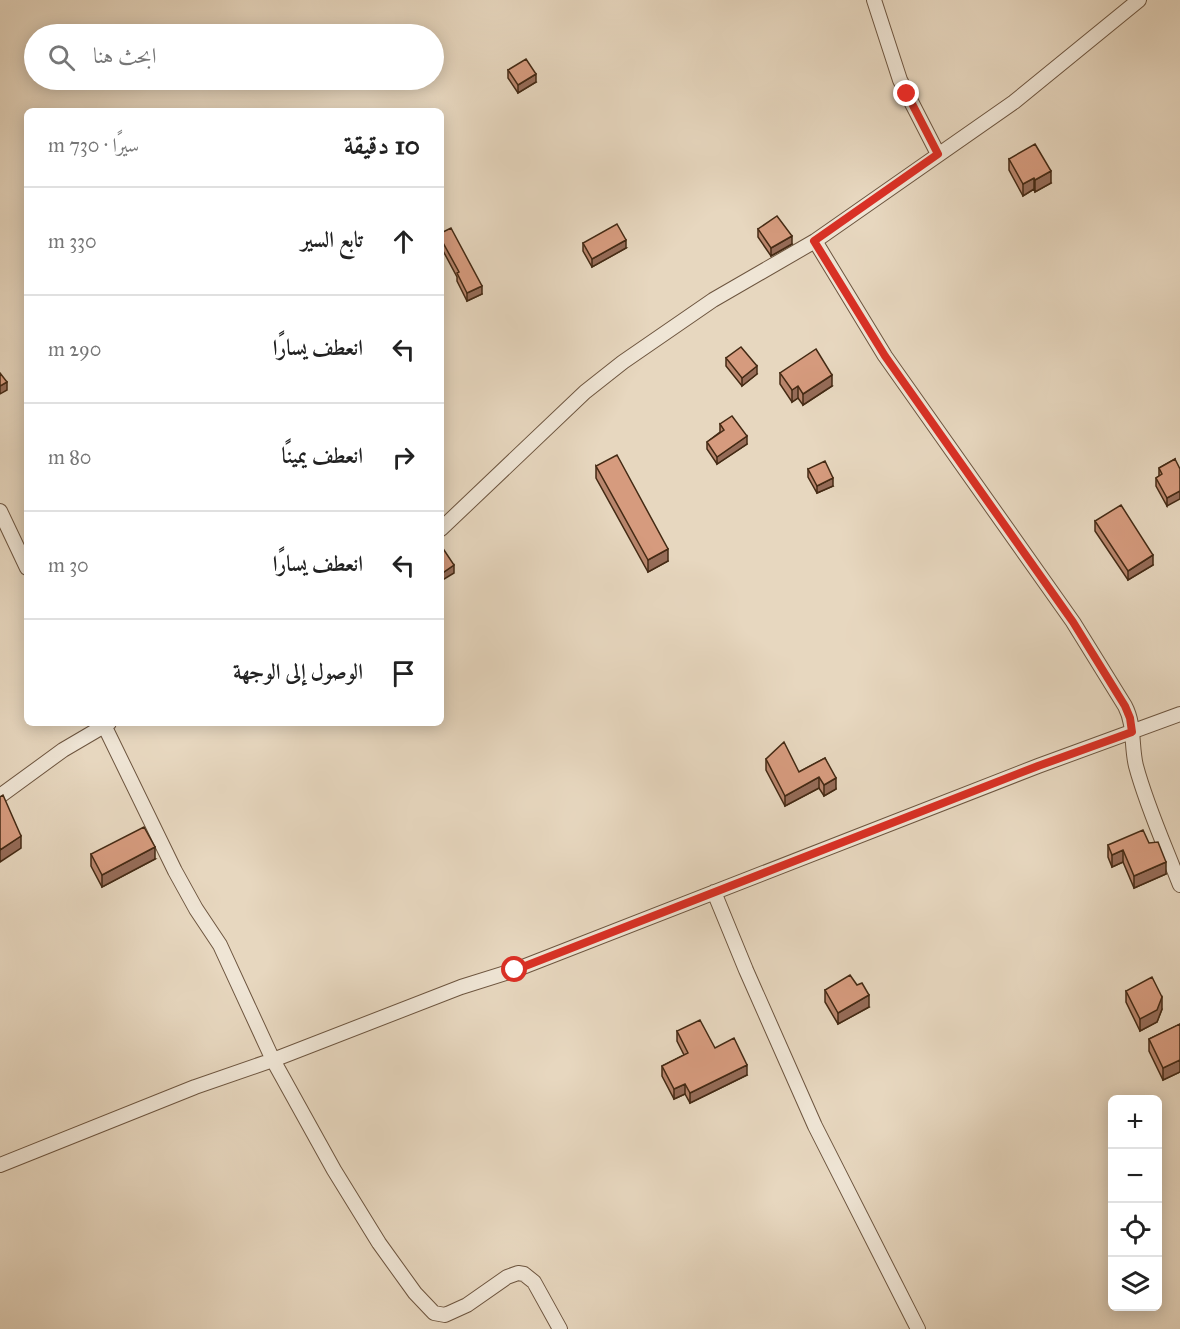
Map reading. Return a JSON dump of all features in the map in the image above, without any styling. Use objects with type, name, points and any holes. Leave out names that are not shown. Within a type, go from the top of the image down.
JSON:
[{"type":"street","points":[[874,0],[900,80],[938,154]]},
{"type":"street","points":[[444,526],[585,392],[623,362],[713,300],[814,241],[1014,102],[1139,0]]},
{"type":"street","points":[[814,241],[885,356],[1073,622],[1125,706],[1130,718],[1133,752],[1139,777],[1180,885]]},
{"type":"street","points":[[0,511],[24,562]]},
{"type":"street","points":[[0,1165],[195,1087],[273,1060],[461,987],[515,970],[1049,761],[1180,714]]},
{"type":"street","points":[[0,796],[63,750],[102,726]]},
{"type":"street","points":[[106,726],[175,871],[196,909],[220,945],[273,1060],[334,1170],[400,1272],[429,1309],[439,1315],[452,1314],[507,1277],[518,1273],[524,1274],[534,1282],[560,1329]]},
{"type":"street","points":[[714,892],[815,1126],[918,1329]]},
{"type":"building","points":[[526,59],[536,74],[518,85],[508,70]]},
{"type":"building","points":[[1035,144],[1051,171],[1023,184],[1009,159]]},
{"type":"building","points":[[777,216],[792,236],[771,248],[758,229]]},
{"type":"building","points":[[617,224],[626,240],[592,259],[583,243]]},
{"type":"building","points":[[451,228],[482,286],[467,293],[444,244],[444,232]]},
{"type":"building","points":[[741,347],[757,366],[742,378],[726,358]]},
{"type":"building","points":[[816,349],[832,375],[803,394],[798,386],[792,390],[780,373]]},
{"type":"building","points":[[0,373],[7,382],[0,386]]},
{"type":"building","points":[[732,416],[747,436],[717,457],[707,442],[724,430],[720,424]]},
{"type":"building","points":[[617,455],[668,549],[648,560],[596,466]]},
{"type":"building","points":[[1175,459],[1180,469],[1180,491],[1167,498],[1156,478],[1162,474],[1159,468]]},
{"type":"building","points":[[825,461],[833,478],[817,486],[808,469]]},
{"type":"building","points":[[1121,505],[1153,555],[1128,571],[1095,521]]},
{"type":"building","points":[[444,550],[454,565],[444,572]]},
{"type":"building","points":[[784,742],[799,772],[825,758],[836,778],[824,785],[819,777],[785,796],[766,759]]},
{"type":"building","points":[[3,795],[21,836],[0,850],[0,797]]},
{"type":"building","points":[[144,827],[155,847],[102,875],[91,854]]},
{"type":"building","points":[[1143,830],[1149,843],[1158,842],[1166,862],[1134,876],[1123,850],[1112,855],[1108,845]]},
{"type":"building","points":[[850,975],[857,985],[862,983],[869,995],[838,1013],[825,990]]},
{"type":"building","points":[[1152,977],[1162,997],[1157,1010],[1140,1019],[1126,991]]},
{"type":"building","points":[[700,1020],[715,1048],[734,1038],[747,1065],[690,1093],[685,1084],[674,1089],[662,1066],[688,1053],[677,1031]]},
{"type":"building","points":[[1180,1024],[1180,1060],[1163,1068],[1149,1039]]},
{"type":"route","points":[[515,970],[820,850],[1132,732],[1125,706],[1073,622],[885,356],[814,241],[938,154],[907,94]]}]
